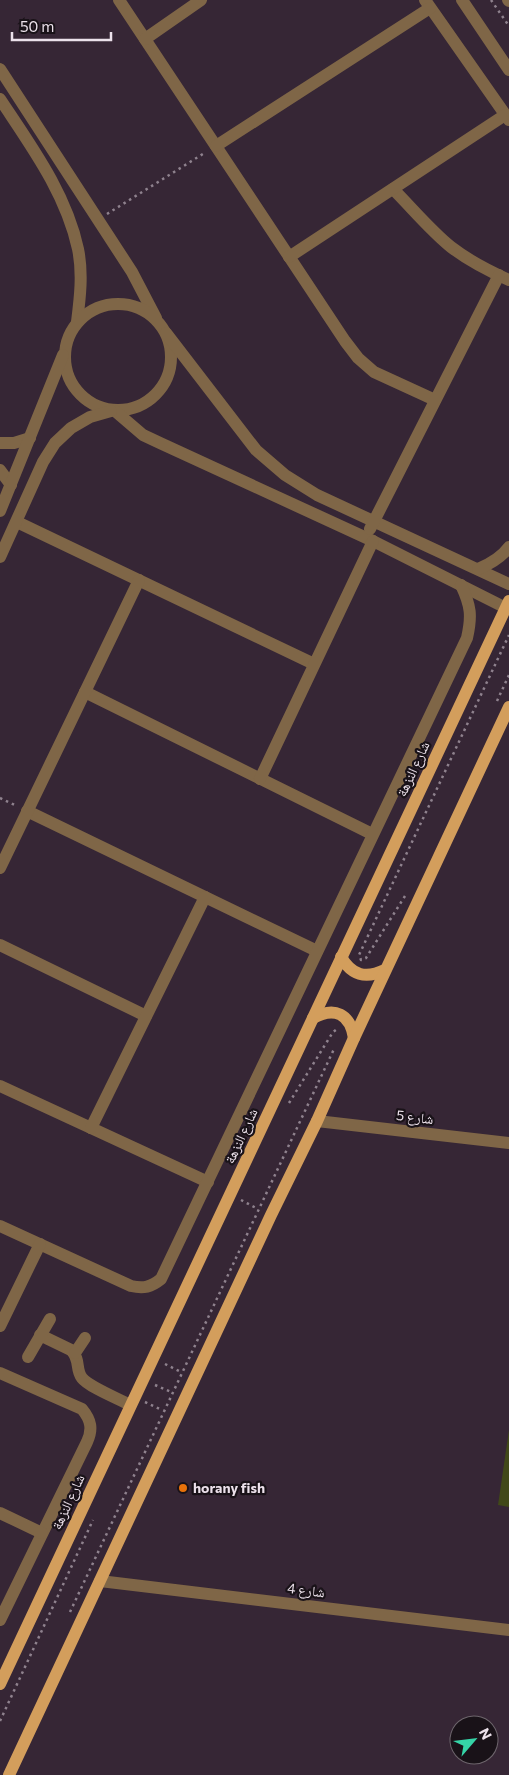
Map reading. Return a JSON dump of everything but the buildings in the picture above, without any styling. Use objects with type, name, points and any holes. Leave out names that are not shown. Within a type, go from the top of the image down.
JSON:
[{"type":"main road","name":"شارع النزهة","points":[[0,1684],[507,604]]},
{"type":"main road","points":[[9,1775],[271,1215],[317,1121],[385,970],[509,707]]},
{"type":"main road","points":[[341,957],[347,966],[365,976],[376,975],[385,970]]},
{"type":"main road","points":[[313,1018],[323,1013],[335,1012],[345,1017],[352,1026],[354,1038]]},
{"type":"street","points":[[119,0],[358,358],[374,372],[435,400]]},
{"type":"street","points":[[144,39],[201,0]]},
{"type":"street","points":[[462,0],[509,70]]},
{"type":"street","points":[[216,146],[427,4],[507,118],[393,188],[289,257]]},
{"type":"street","points":[[0,69],[132,272],[163,329],[171,351],[170,370],[162,387],[150,400],[133,409],[113,411],[90,417],[71,428],[55,443],[43,462],[0,557]]},
{"type":"street","points":[[0,100],[54,183],[69,216],[78,250],[80,268],[81,286],[77,322]]},
{"type":"street","points":[[260,779],[314,664],[369,539],[374,521],[435,400],[504,278],[474,262],[450,246],[393,188]]},
{"type":"street","points":[[0,511],[67,340],[77,322],[92,310],[110,304],[129,304],[146,312],[163,329],[256,450],[284,475],[317,495],[509,584]]},
{"type":"street","points":[[64,350],[65,367],[71,383],[81,396],[95,406],[113,411],[136,429],[160,443],[369,539],[461,585],[507,604]]},
{"type":"street","points":[[0,443],[14,443],[30,438]]},
{"type":"street","points":[[0,470],[11,485]]},
{"type":"street","points":[[17,522],[314,664]]},
{"type":"street","points":[[478,569],[492,563],[505,553],[509,547]]},
{"type":"street","points":[[0,868],[139,580]]},
{"type":"street","points":[[0,1226],[131,1286],[142,1288],[152,1286],[161,1278],[467,638],[471,620],[469,602],[461,585]]},
{"type":"street","points":[[85,692],[372,834]]},
{"type":"street","points":[[28,811],[317,952]]},
{"type":"street","points":[[91,1128],[205,898]]},
{"type":"street","points":[[0,945],[146,1016]]},
{"type":"street","points":[[0,1086],[208,1182]]},
{"type":"street","name":"شارع 5","points":[[317,1121],[509,1143]]},
{"type":"street","points":[[0,1326],[40,1244]]},
{"type":"street","points":[[28,1357],[50,1319]]},
{"type":"street","points":[[40,1336],[74,1353],[83,1379],[130,1405]]},
{"type":"street","points":[[74,1353],[85,1338]]},
{"type":"street","points":[[0,1373],[82,1409],[88,1416],[91,1425],[91,1434],[0,1620]]},
{"type":"street","points":[[0,1513],[42,1533]]},
{"type":"street","name":"شارع 4","points":[[100,1581],[509,1630]]},
{"type":"path","points":[[491,0],[509,26]]},
{"type":"path","points":[[98,220],[216,146]]},
{"type":"path","points":[[407,892],[366,958],[360,960],[359,955],[509,635]]},
{"type":"path","points":[[497,702],[509,675]]},
{"type":"path","points":[[0,798],[28,811]]},
{"type":"path","points":[[285,1109],[333,1032],[338,1029],[341,1032]]},
{"type":"path","points":[[69,1613],[336,1043]]},
{"type":"path","points":[[242,1201],[246,1192]]},
{"type":"path","points":[[229,1194],[271,1215]]},
{"type":"path","points":[[162,1371],[169,1356]]},
{"type":"path","points":[[165,1364],[181,1372]]},
{"type":"path","points":[[158,1378],[155,1385],[171,1392]]},
{"type":"path","points":[[147,1403],[163,1411]]},
{"type":"path","points":[[0,1721],[96,1512]]},
{"type":"green space","points":[[509,1430],[509,1507],[498,1505]]},
{"type":"place","name":"horany fish","points":[[183,1488]]}]
